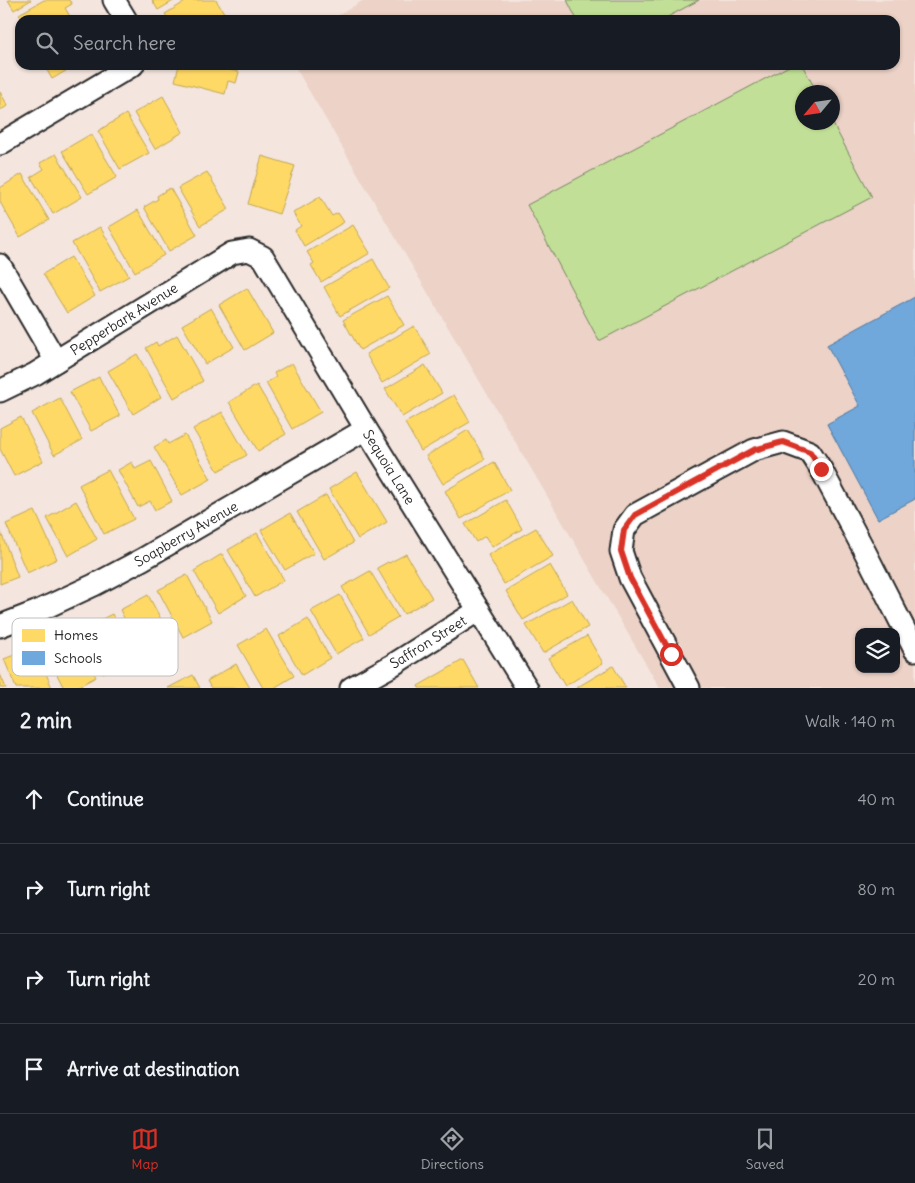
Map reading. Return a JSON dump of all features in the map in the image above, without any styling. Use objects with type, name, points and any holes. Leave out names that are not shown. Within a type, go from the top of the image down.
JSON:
[{"type":"street","points":[[114,0],[123,15]]},
{"type":"street","points":[[0,144],[125,70]]},
{"type":"street","name":"Pepperbark Avenue","points":[[0,391],[35,374],[232,253],[249,250]]},
{"type":"street","name":"Sequoia Lane","points":[[249,250],[263,257],[366,429],[527,688]]},
{"type":"street","points":[[0,265],[56,361]]},
{"type":"street","name":"Soapberry Avenue","points":[[21,618],[94,585],[143,559],[366,429]]},
{"type":"street","points":[[689,688],[630,578],[621,551],[624,530],[635,515],[754,450],[783,442],[810,452],[821,469],[915,650]]},
{"type":"street","name":"Saffron Street","points":[[351,688],[391,666],[479,610]]},
{"type":"street","name":"Soapberry Avenue","points":[[0,626],[12,621]]},
{"type":"shaded area","points":[[364,0],[915,0],[915,688],[660,688],[297,70],[900,70],[900,15],[339,15]]},
{"type":"green space","points":[[567,0],[699,0],[671,15],[574,15]]},
{"type":"green space","points":[[782,70],[805,70],[813,85],[795,85],[795,130],[836,130],[872,197],[599,341],[527,205]]},
{"type":"building: Homes","points":[[8,0],[31,0],[14,10]]},
{"type":"building: Homes","points":[[44,0],[69,0],[72,4],[65,8],[69,15],[19,14]]},
{"type":"building: Homes","points":[[152,0],[175,0],[158,10]]},
{"type":"building: Homes","points":[[188,0],[216,0],[225,15],[166,15]]},
{"type":"building: Homes","points":[[47,70],[67,70],[52,79]]},
{"type":"building: Homes","points":[[178,70],[230,70],[239,72],[236,83],[228,81],[225,94],[175,81]]},
{"type":"building: Homes","points":[[0,92],[8,106],[0,110]]},
{"type":"building: Homes","points":[[163,96],[183,132],[155,149],[134,113]]},
{"type":"building: Homes","points":[[126,114],[149,153],[120,169],[98,131]]},
{"type":"building: Homes","points":[[91,134],[117,177],[88,194],[62,151]]},
{"type":"building: Homes","points":[[56,154],[82,197],[53,214],[31,177],[44,169],[40,163]]},
{"type":"building: Homes","points":[[262,156],[295,166],[279,214],[248,204]]},
{"type":"building: Homes","points":[[207,172],[229,209],[200,226],[178,188]]},
{"type":"building: Homes","points":[[22,174],[49,220],[20,237],[0,202],[0,188]]},
{"type":"building: Homes","points":[[170,188],[197,235],[169,251],[144,207],[158,199],[157,196]]},
{"type":"building: Homes","points":[[320,197],[332,216],[338,213],[344,222],[304,246],[295,230],[301,226],[293,213]]},
{"type":"building: Homes","points":[[138,210],[164,255],[135,272],[109,227]]},
{"type":"building: Homes","points":[[353,225],[370,253],[321,282],[311,265],[314,263],[307,252]]},
{"type":"building: Homes","points":[[100,227],[129,276],[100,292],[72,243]]},
{"type":"building: Homes","points":[[71,257],[95,296],[67,313],[43,274]]},
{"type":"building: Homes","points":[[373,259],[389,288],[340,316],[324,287]]},
{"type":"building: Homes","points":[[247,288],[273,333],[245,350],[219,305]]},
{"type":"building: Homes","points":[[387,296],[404,325],[360,350],[343,320]]},
{"type":"building: Homes","points":[[211,308],[234,347],[205,364],[182,325]]},
{"type":"building: Homes","points":[[414,326],[431,354],[382,383],[366,354]]},
{"type":"building: Homes","points":[[177,335],[203,381],[174,398],[146,348],[156,342],[158,346]]},
{"type":"building: Homes","points":[[137,354],[161,397],[133,414],[108,371]]},
{"type":"building: Homes","points":[[292,363],[321,412],[292,429],[266,383],[276,377],[274,373]]},
{"type":"building: Homes","points":[[425,365],[442,393],[402,417],[385,389]]},
{"type":"building: Homes","points":[[99,377],[120,416],[91,431],[70,392]]},
{"type":"building: Homes","points":[[257,385],[286,434],[258,451],[229,402]]},
{"type":"building: Homes","points":[[454,395],[470,422],[421,451],[405,423]]},
{"type":"building: Homes","points":[[60,398],[82,440],[54,455],[32,413]]},
{"type":"building: Homes","points":[[222,412],[247,455],[218,471],[193,429]]},
{"type":"building: Homes","points":[[21,417],[43,461],[14,476],[0,449],[0,428]]},
{"type":"building: Homes","points":[[468,430],[485,459],[443,484],[426,456]]},
{"type":"building: Homes","points":[[185,435],[211,479],[182,495],[154,447],[166,440],[168,444]]},
{"type":"building: Homes","points":[[151,461],[172,501],[155,510],[150,501],[138,507],[118,470],[132,462],[135,469]]},
{"type":"building: Homes","points":[[494,462],[510,490],[461,519],[445,491]]},
{"type":"building: Homes","points":[[108,470],[134,519],[104,534],[79,485]]},
{"type":"building: Homes","points":[[357,472],[387,522],[358,539],[329,489]]},
{"type":"building: Homes","points":[[326,495],[353,543],[324,559],[297,512]]},
{"type":"building: Homes","points":[[506,500],[522,529],[492,547],[485,536],[476,542],[465,524]]},
{"type":"building: Homes","points":[[76,501],[97,539],[68,556],[47,518]]},
{"type":"building: Homes","points":[[35,511],[57,559],[27,573],[6,524]]},
{"type":"building: Homes","points":[[290,513],[314,553],[285,570],[261,530]]},
{"type":"building: Homes","points":[[536,528],[553,556],[504,584],[488,555]]},
{"type":"building: Homes","points":[[0,530],[18,577],[0,584]]},
{"type":"building: Homes","points":[[257,533],[284,580],[255,597],[228,550]]},
{"type":"building: Homes","points":[[222,554],[246,596],[218,613],[194,571]]},
{"type":"building: Homes","points":[[406,554],[432,598],[404,614],[377,568]]},
{"type":"building: Homes","points":[[550,565],[567,594],[523,620],[506,591]]},
{"type":"building: Homes","points":[[370,571],[398,617],[369,634],[342,587]]},
{"type":"building: Homes","points":[[187,575],[212,621],[183,637],[178,628],[178,618],[173,618],[158,590]]},
{"type":"building: Homes","points":[[148,595],[160,618],[124,618],[120,610]]},
{"type":"building: Homes","points":[[340,595],[364,638],[336,654],[311,611]]},
{"type":"building: Homes","points":[[572,599],[588,627],[543,653],[526,625]]},
{"type":"building: Homes","points":[[112,614],[114,618],[104,618]]},
{"type":"building: Homes","points":[[308,619],[330,658],[302,675],[279,636]]},
{"type":"building: Homes","points":[[266,629],[294,676],[274,688],[263,688],[238,645]]},
{"type":"building: Homes","points":[[587,636],[603,663],[565,686],[548,658]]},
{"type":"building: Homes","points":[[12,656],[12,676],[47,676],[52,688],[16,688],[4,659]]},
{"type":"building: Homes","points":[[463,660],[479,688],[419,688],[418,686]]},
{"type":"building: Homes","points":[[236,664],[250,688],[211,688],[207,681]]},
{"type":"building: Homes","points":[[613,666],[626,688],[576,688]]},
{"type":"building: Homes","points":[[0,674],[6,688],[0,688]]},
{"type":"building: Homes","points":[[193,675],[200,688],[168,688]]},
{"type":"building: Homes","points":[[58,676],[96,677],[75,688],[64,688]]},
{"type":"building: Schools","points":[[915,297],[915,499],[878,519],[827,424],[860,406],[827,345]]},
{"type":"building: Schools","points":[[915,297],[915,499],[878,519],[827,424],[860,406],[827,345]]},
{"type":"route","points":[[671,654],[630,578],[621,551],[624,530],[635,515],[754,450],[783,442],[810,452],[821,469]]}]
